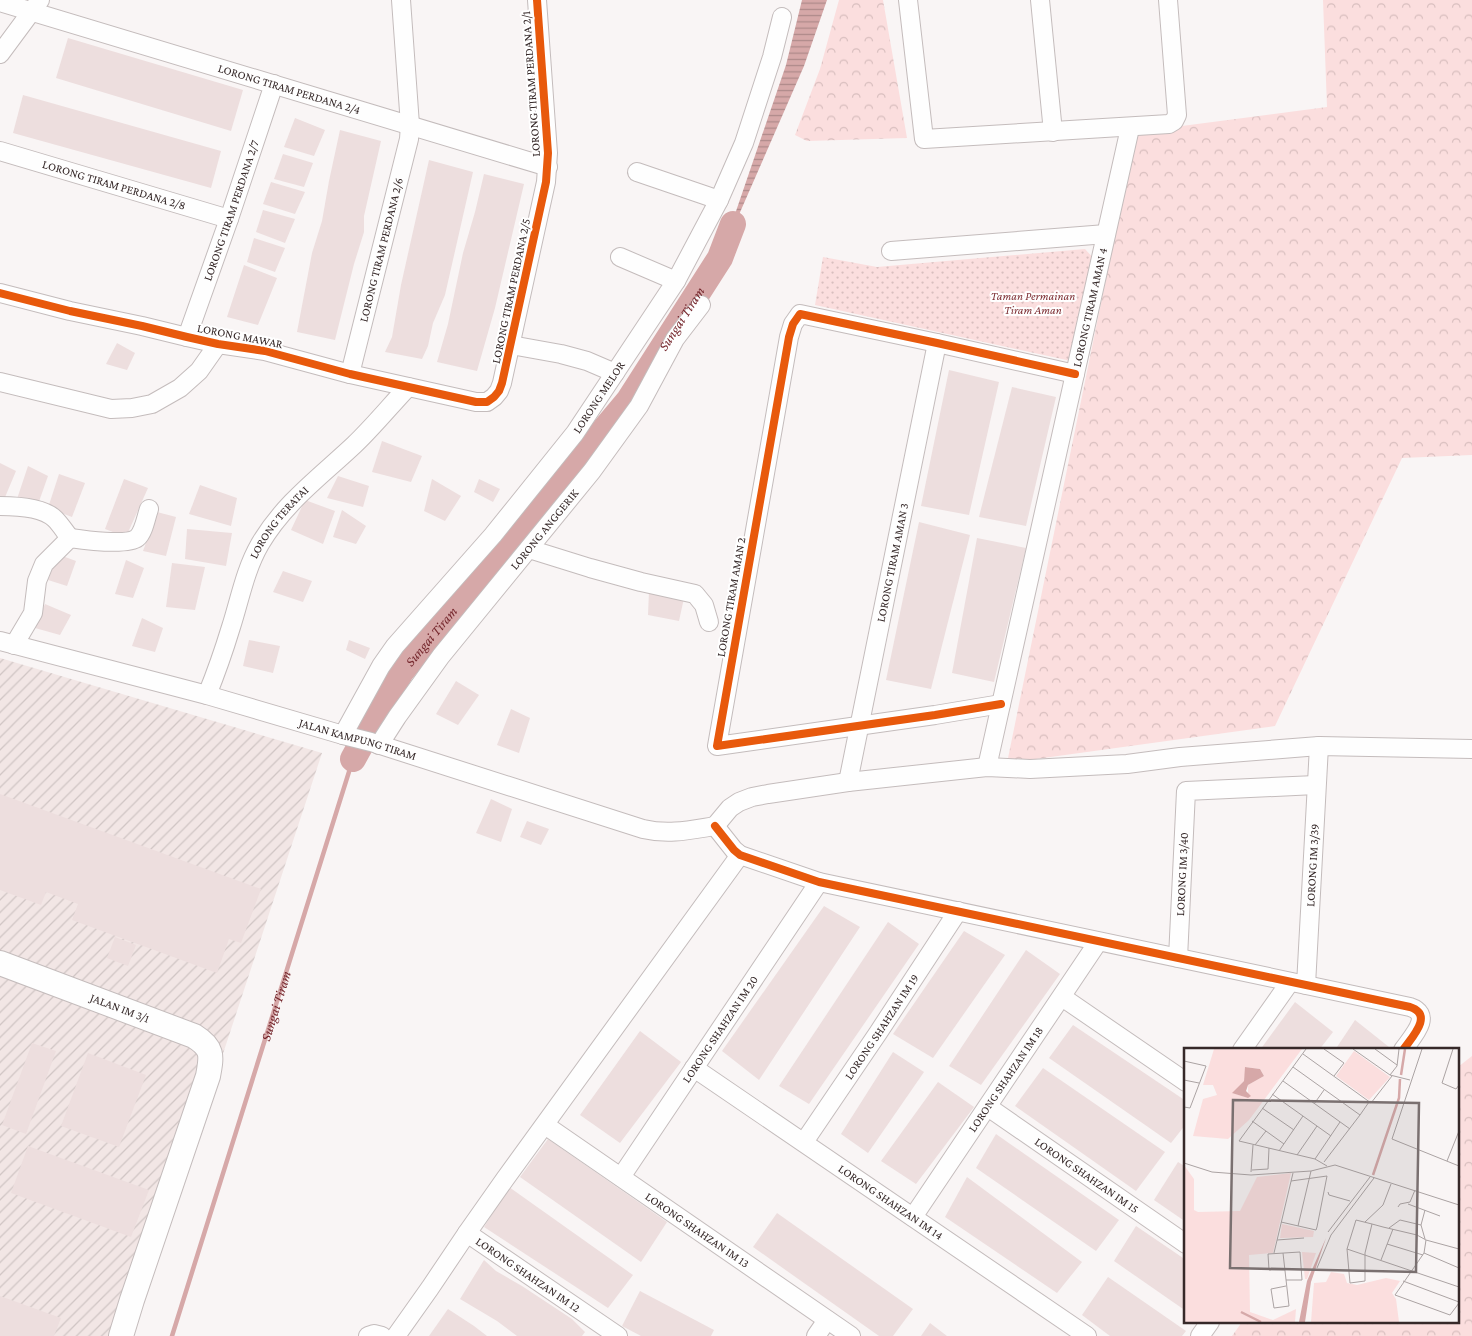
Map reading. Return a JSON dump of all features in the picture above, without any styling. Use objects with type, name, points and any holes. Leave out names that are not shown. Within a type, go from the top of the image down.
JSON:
[{"type":"street","name":"LORONG TIRAM PERDANA 2/6","points":[[350,374],[409,140],[410,125],[401,0]]},
{"type":"street","name":"LORONG TIRAM PERDANA 2/1","points":[[537,0],[548,167]]},
{"type":"street","points":[[908,0],[924,139],[1130,128],[1169,124],[1177,115],[1168,0]]},
{"type":"street","points":[[1040,0],[1053,132]]},
{"type":"street","name":"LORONG TIRAM PERDANA 2/4","points":[[0,2],[36,6],[274,84],[548,167]]},
{"type":"street","points":[[0,54],[36,6]]},
{"type":"street","name":"LORONG MELOR","points":[[348,737],[381,666],[395,646],[506,519],[575,433],[676,281],[719,200],[744,143],[772,57],[782,17]]},
{"type":"street","name":"LORONG TIRAM PERDANA 2/7","points":[[187,338],[274,84]]},
{"type":"street","name":"LORONG TIRAM AMAN 4","points":[[988,767],[1130,128]]},
{"type":"street","name":"LORONG TIRAM PERDANA 2/8","points":[[0,151],[229,219]]},
{"type":"street","name":"LORONG TIRAM PERDANA 2/5","points":[[476,402],[487,402],[499,391],[511,345],[548,167]]},
{"type":"street","points":[[637,172],[719,200]]},
{"type":"street","points":[[891,251],[1106,234]]},
{"type":"street","points":[[620,258],[676,281]]},
{"type":"street","name":"LORONG MAWAR","points":[[0,293],[187,338],[265,351],[350,374],[476,402]]},
{"type":"street","name":"LORONG ANGGERIK","points":[[375,744],[441,656],[592,471],[639,406],[675,339],[701,305]]},
{"type":"street","name":"LORONG TIRAM AMAN 2","points":[[858,725],[717,746],[789,337],[793,324],[800,314],[937,343]]},
{"type":"street","points":[[937,343],[1075,374]]},
{"type":"street","name":"LORONG TIRAM AMAN 3","points":[[848,782],[858,725],[937,343]]},
{"type":"street","points":[[0,382],[111,409],[132,408],[152,404],[180,388],[199,371],[218,344]]},
{"type":"street","points":[[511,345],[561,354],[587,361],[615,373]]},
{"type":"street","name":"LORONG TERATAI","points":[[207,695],[222,656],[241,589],[259,546],[299,494],[355,444],[408,386]]},
{"type":"street","points":[[0,506],[21,506],[44,512],[54,518],[70,538],[117,542],[130,541],[137,538],[141,533],[149,509]]},
{"type":"street","points":[[7,643],[33,613],[37,581],[44,564],[70,538]]},
{"type":"street","points":[[529,549],[607,573],[695,594],[704,605],[709,622]]},
{"type":"street","name":"JALAN KAMPUNG TIRAM","points":[[7,643],[207,695],[375,744],[643,829],[672,833],[715,826]]},
{"type":"street","points":[[858,725],[1001,704]]},
{"type":"street","points":[[1405,1048],[1422,1020],[1418,1010],[819,882],[740,855],[715,826],[730,808],[752,797],[848,782],[988,767],[1030,769],[1127,764],[1180,757],[1319,746],[1472,749]]},
{"type":"street","name":"LORONG IM 3/39","points":[[1298,983],[1319,746]]},
{"type":"street","name":"LORONG IM 3/40","points":[[1178,958],[1186,792],[1316,785]]},
{"type":"street","points":[[467,1233],[740,855]]},
{"type":"street","name":"LORONG SHAHZAN IM 20","points":[[621,1177],[819,882]]},
{"type":"street","name":"LORONG SHAHZAN IM 19","points":[[804,1142],[958,911]]},
{"type":"street","name":"LORONG SHAHZAN IM 18","points":[[913,1217],[1098,942]]},
{"type":"street","name":"JALAN IM 3/1","points":[[0,963],[194,1036],[204,1042],[210,1051],[211,1063],[208,1076],[132,1300],[122,1336]]},
{"type":"street","points":[[1244,1048],[1298,983]]},
{"type":"street","points":[[1062,998],[1184,1081]]},
{"type":"street","name":"LORONG SHAHZAN IM 14","points":[[694,1068],[1087,1336]]},
{"type":"street","name":"LORONG SHAHZAN IM 15","points":[[988,1107],[1184,1243]]},
{"type":"street","name":"LORONG SHAHZAN IM 13","points":[[545,1124],[851,1336]]},
{"type":"street","name":"LORONG SHAHZAN IM 12","points":[[396,1336],[467,1233],[618,1336]]},
{"type":"street","points":[[816,1336],[827,1320]]},
{"type":"street","points":[[1200,1336],[1209,1324]]},
{"type":"street","points":[[368,1336],[374,1334],[382,1336]]},
{"type":"shaded area","points":[[802,0],[827,0],[804,66],[720,258],[786,65]]},
{"type":"shaded area","points":[[0,658],[322,753],[130,1336],[0,1336]]},
{"type":"green space","points":[[839,0],[883,0],[907,138],[807,141],[795,135],[820,69]]},
{"type":"green space","points":[[1323,0],[1472,0],[1472,455],[1402,458],[1275,726],[1007,763],[1136,132],[1327,107]]},
{"type":"green space","name":"Taman Permainan Tiram Aman","points":[[1085,249],[1096,261],[1071,361],[815,305],[823,257],[877,267]]},
{"type":"green space","points":[[1472,1056],[1472,1336],[1232,1336],[1241,1324],[1460,1324],[1460,1065]]},
{"type":"building","points":[[68,38],[243,90],[231,131],[56,78]]},
{"type":"building","points":[[23,95],[221,151],[211,188],[13,133]]},
{"type":"building","points":[[295,118],[325,130],[314,156],[284,147]]},
{"type":"building","points":[[340,130],[381,141],[364,216],[364,232],[335,340],[297,332],[312,253],[322,221]]},
{"type":"building","points":[[283,154],[313,163],[304,187],[274,179]]},
{"type":"building","points":[[429,160],[473,172],[445,295],[433,323],[428,346],[422,359],[385,352],[392,337],[401,285]]},
{"type":"building","points":[[484,174],[524,184],[495,308],[477,371],[437,362]]},
{"type":"building","points":[[271,182],[305,192],[295,214],[263,204]]},
{"type":"building","points":[[263,210],[295,219],[285,243],[256,232]]},
{"type":"building","points":[[254,238],[285,248],[275,272],[247,262]]},
{"type":"building","points":[[244,265],[277,278],[258,325],[227,317]]},
{"type":"building","points":[[117,343],[135,353],[127,370],[106,364]]},
{"type":"building","points":[[949,370],[999,382],[969,515],[921,506]]},
{"type":"building","points":[[1012,387],[1056,397],[1026,526],[979,517]]},
{"type":"building","points":[[382,441],[422,456],[411,482],[372,472]]},
{"type":"building","points":[[0,463],[16,471],[3,502],[0,502]]},
{"type":"building","points":[[28,466],[48,476],[36,510],[16,502]]},
{"type":"building","points":[[59,474],[85,483],[72,517],[48,508]]},
{"type":"building","points":[[338,476],[369,486],[363,507],[327,498]]},
{"type":"building","points":[[124,479],[148,488],[126,537],[105,529]]},
{"type":"building","points":[[432,479],[461,496],[445,521],[424,511]]},
{"type":"building","points":[[479,479],[500,489],[493,502],[474,492]]},
{"type":"building","points":[[200,485],[237,498],[231,526],[189,514]]},
{"type":"building","points":[[305,500],[335,511],[323,544],[291,530]]},
{"type":"building","points":[[342,510],[366,526],[356,544],[333,537]]},
{"type":"building","points":[[157,512],[176,517],[166,556],[143,551]]},
{"type":"building","points":[[919,522],[970,535],[931,689],[886,680]]},
{"type":"building","points":[[187,529],[232,533],[226,566],[185,559]]},
{"type":"building","points":[[977,538],[1026,548],[994,682],[952,673]]},
{"type":"building","points":[[57,554],[76,561],[67,586],[48,580]]},
{"type":"building","points":[[126,560],[144,568],[133,598],[115,594]]},
{"type":"building","points":[[172,563],[205,567],[195,610],[166,607]]},
{"type":"building","points":[[283,571],[312,581],[303,602],[273,592]]},
{"type":"building","points":[[649,591],[684,598],[679,621],[648,615]]},
{"type":"building","points":[[45,604],[71,615],[60,635],[35,628]]},
{"type":"building","points":[[142,618],[163,628],[155,652],[132,646]]},
{"type":"building","points":[[249,640],[280,646],[273,673],[243,666]]},
{"type":"building","points":[[349,640],[370,648],[365,659],[346,650]]},
{"type":"building","points":[[456,681],[479,695],[458,725],[436,714]]},
{"type":"building","points":[[511,709],[530,718],[519,753],[497,745]]},
{"type":"building","points":[[0,794],[261,889],[241,943],[229,939],[217,973],[72,920],[78,904],[46,892],[41,905],[0,890]]},
{"type":"building","points":[[491,799],[512,809],[501,842],[476,833]]},
{"type":"building","points":[[527,821],[549,829],[541,845],[520,837]]},
{"type":"building","points":[[824,906],[860,927],[759,1080],[722,1051]]},
{"type":"building","points":[[888,922],[919,944],[809,1104],[779,1086]]},
{"type":"building","points":[[964,931],[1005,955],[933,1058],[893,1034]]},
{"type":"building","points":[[115,937],[136,945],[128,966],[107,958]]},
{"type":"building","points":[[1026,950],[1060,974],[981,1085],[949,1066]]},
{"type":"building","points":[[1295,1002],[1333,1032],[1321,1048],[1261,1048]]},
{"type":"building","points":[[1355,1020],[1389,1047],[1388,1048],[1336,1048]]},
{"type":"building","points":[[1073,1025],[1184,1100],[1184,1127],[1171,1143],[1049,1058]]},
{"type":"building","points":[[640,1031],[681,1062],[620,1143],[580,1115]]},
{"type":"building","points":[[32,1043],[56,1051],[26,1134],[2,1125]]},
{"type":"building","points":[[893,1052],[924,1072],[868,1153],[841,1134]]},
{"type":"building","points":[[88,1053],[146,1075],[119,1147],[61,1126]]},
{"type":"building","points":[[1043,1068],[1165,1152],[1136,1191],[1015,1106]]},
{"type":"building","points":[[938,1082],[974,1107],[916,1184],[881,1161]]},
{"type":"building","points":[[996,1134],[1119,1220],[1096,1251],[976,1168]]},
{"type":"building","points":[[548,1139],[667,1222],[641,1262],[520,1177]]},
{"type":"building","points":[[28,1146],[149,1190],[131,1237],[11,1193]]},
{"type":"building","points":[[1178,1162],[1184,1166],[1184,1221],[1154,1200]]},
{"type":"building","points":[[967,1177],[1082,1262],[1057,1293],[945,1217]]},
{"type":"building","points":[[509,1187],[633,1275],[608,1308],[484,1227]]},
{"type":"building","points":[[777,1213],[913,1309],[893,1336],[879,1336],[753,1247]]},
{"type":"building","points":[[1136,1226],[1184,1259],[1184,1310],[1114,1261]]},
{"type":"building","points":[[484,1260],[496,1271],[572,1319],[585,1332],[582,1336],[517,1336],[497,1321],[460,1299]]},
{"type":"building","points":[[1108,1277],[1186,1331],[1182,1336],[1110,1336],[1082,1315]]},
{"type":"building","points":[[640,1291],[714,1330],[711,1336],[641,1336],[622,1326]]},
{"type":"building","points":[[0,1296],[61,1318],[54,1336],[0,1336]]},
{"type":"building","points":[[448,1309],[474,1326],[487,1336],[429,1336]]},
{"type":"building","points":[[930,1323],[947,1336],[921,1336]]},
{"type":"waterway","name":"Sungai Tiram","points":[[353,759],[401,672],[629,400],[720,258],[733,224]]},
{"type":"waterway","name":"Sungai Tiram","points":[[172,1336],[353,759]]},
{"type":"cycle path","points":[[0,293],[70,311],[218,344],[265,351],[350,374],[476,402],[487,402],[499,391],[502,383],[546,182],[548,153],[537,0]]},
{"type":"cycle path","points":[[1001,704],[717,746],[789,337],[793,324],[800,314],[1075,374]]},
{"type":"cycle path","points":[[715,826],[740,855],[819,882],[1410,1007],[1417,1011],[1421,1021],[1404,1048]]}]
